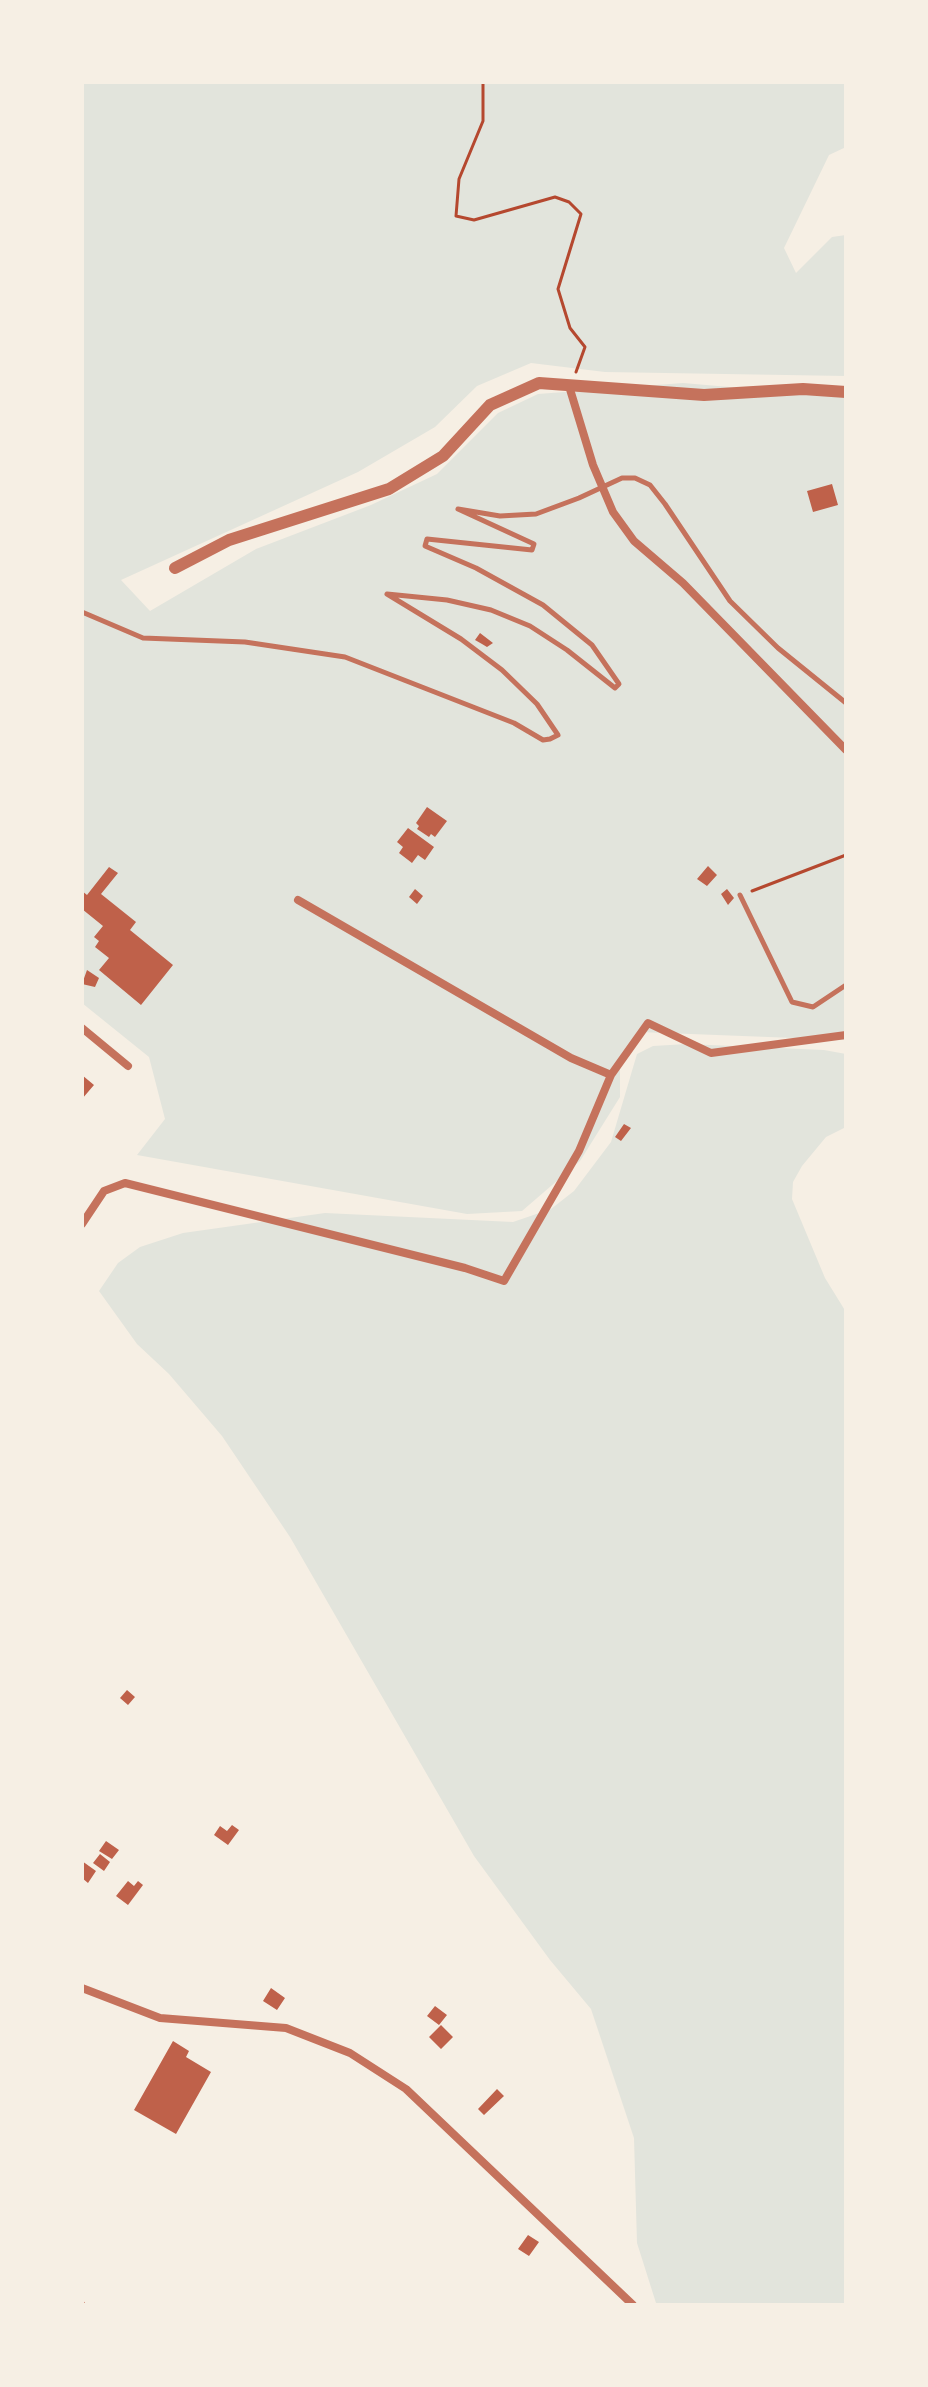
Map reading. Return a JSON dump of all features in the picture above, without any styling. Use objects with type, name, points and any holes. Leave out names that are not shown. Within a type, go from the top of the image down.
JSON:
[{"type":"street","points":[[175,568],[229,540],[389,489],[443,456],[490,405],[539,383],[704,395],[803,389],[846,392]]},
{"type":"street","points":[[569,386],[593,465],[613,512],[634,541],[683,583],[846,750]]},
{"type":"street","points":[[298,900],[571,1058],[611,1075]]},
{"type":"street","points":[[82,1224],[104,1191],[125,1183],[465,1268],[504,1281],[579,1151],[611,1075],[648,1023],[711,1053],[846,1035]]},
{"type":"street","points":[[82,1028],[128,1066]]},
{"type":"street","points":[[82,1988],[160,2018],[286,2028],[350,2053],[406,2089],[633,2305]]},
{"type":"lane","points":[[82,612],[143,638],[245,642],[345,657],[514,723],[543,740],[550,739],[558,735],[537,704],[502,670],[461,639],[387,594],[447,600],[491,610],[530,626],[567,650],[615,688],[619,684],[592,645],[543,605],[476,568],[425,546],[427,539],[532,550],[534,544],[458,509],[500,516],[536,514],[616,481],[635,478],[650,485],[730,601],[778,648],[846,703]]},
{"type":"lane","points":[[740,895],[792,1002],[813,1007],[845,987]]},
{"type":"path","points":[[483,82],[483,121],[459,179],[456,216],[474,220],[555,197],[569,202],[581,214],[558,289],[570,328],[585,347],[569,386]]},
{"type":"path","points":[[740,895],[846,855]]},
{"type":"shaded area","points":[[82,82],[846,82],[846,147],[829,155],[784,248],[796,273],[832,237],[846,235],[846,376],[605,372],[531,363],[477,386],[435,427],[358,472],[121,580],[150,611],[256,549],[371,505],[437,474],[498,413],[538,394],[683,383],[846,397],[846,1040],[639,1032],[620,1064],[620,1097],[580,1161],[522,1211],[467,1214],[137,1155],[165,1119],[149,1057],[82,1003]]},
{"type":"shaded area","points":[[687,1044],[824,1050],[846,1054],[846,1127],[826,1137],[802,1166],[793,1182],[792,1199],[825,1278],[846,1312],[846,2305],[656,2303],[637,2243],[634,2138],[591,2009],[550,1960],[474,1856],[290,1537],[222,1436],[169,1374],[137,1344],[99,1291],[118,1263],[140,1247],[183,1233],[325,1213],[513,1222],[551,1209],[574,1191],[611,1142],[637,1054],[653,1046]]},
{"type":"building","points":[[832,484],[838,505],[813,512],[807,491]]},
{"type":"building","points":[[480,633],[493,643],[487,647],[475,640]]},
{"type":"building","points":[[427,807],[447,821],[435,837],[431,834],[429,837],[417,829],[419,826],[416,823]]},
{"type":"building","points":[[408,828],[434,847],[425,860],[418,855],[412,863],[399,853],[403,847],[397,842]]},
{"type":"building","points":[[708,866],[717,875],[707,886],[697,879]]},
{"type":"building","points":[[109,867],[118,873],[101,894],[136,922],[130,930],[173,965],[141,1005],[99,970],[109,958],[95,947],[99,941],[94,937],[103,926],[82,909],[82,891],[87,895]]},
{"type":"building","points":[[415,889],[423,896],[417,904],[409,897]]},
{"type":"building","points":[[727,889],[734,898],[728,905],[721,894]]},
{"type":"building","points":[[87,970],[99,978],[95,987],[82,984]]},
{"type":"building","points":[[82,1075],[94,1085],[82,1099]]},
{"type":"building","points":[[624,1124],[631,1128],[621,1141],[615,1137]]},
{"type":"building","points":[[127,1690],[135,1697],[128,1705],[120,1698]]},
{"type":"building","points":[[232,1825],[239,1830],[228,1845],[214,1835],[220,1826],[227,1831]]},
{"type":"building","points":[[106,1841],[119,1850],[112,1859],[99,1851]]},
{"type":"building","points":[[100,1854],[110,1862],[104,1871],[93,1863]]},
{"type":"building","points":[[82,1861],[96,1871],[88,1883],[82,1878]]},
{"type":"building","points":[[128,1881],[134,1886],[138,1881],[143,1885],[128,1905],[116,1896]]},
{"type":"building","points":[[271,1988],[285,1998],[277,2010],[263,2001]]},
{"type":"building","points":[[435,2006],[447,2015],[439,2025],[427,2016]]},
{"type":"building","points":[[441,2025],[453,2037],[441,2049],[429,2037]]},
{"type":"building","points":[[173,2041],[189,2051],[186,2057],[211,2072],[176,2134],[134,2110]]},
{"type":"building","points":[[497,2089],[504,2096],[484,2115],[478,2109]]},
{"type":"building","points":[[528,2235],[539,2242],[529,2256],[518,2249]]}]
